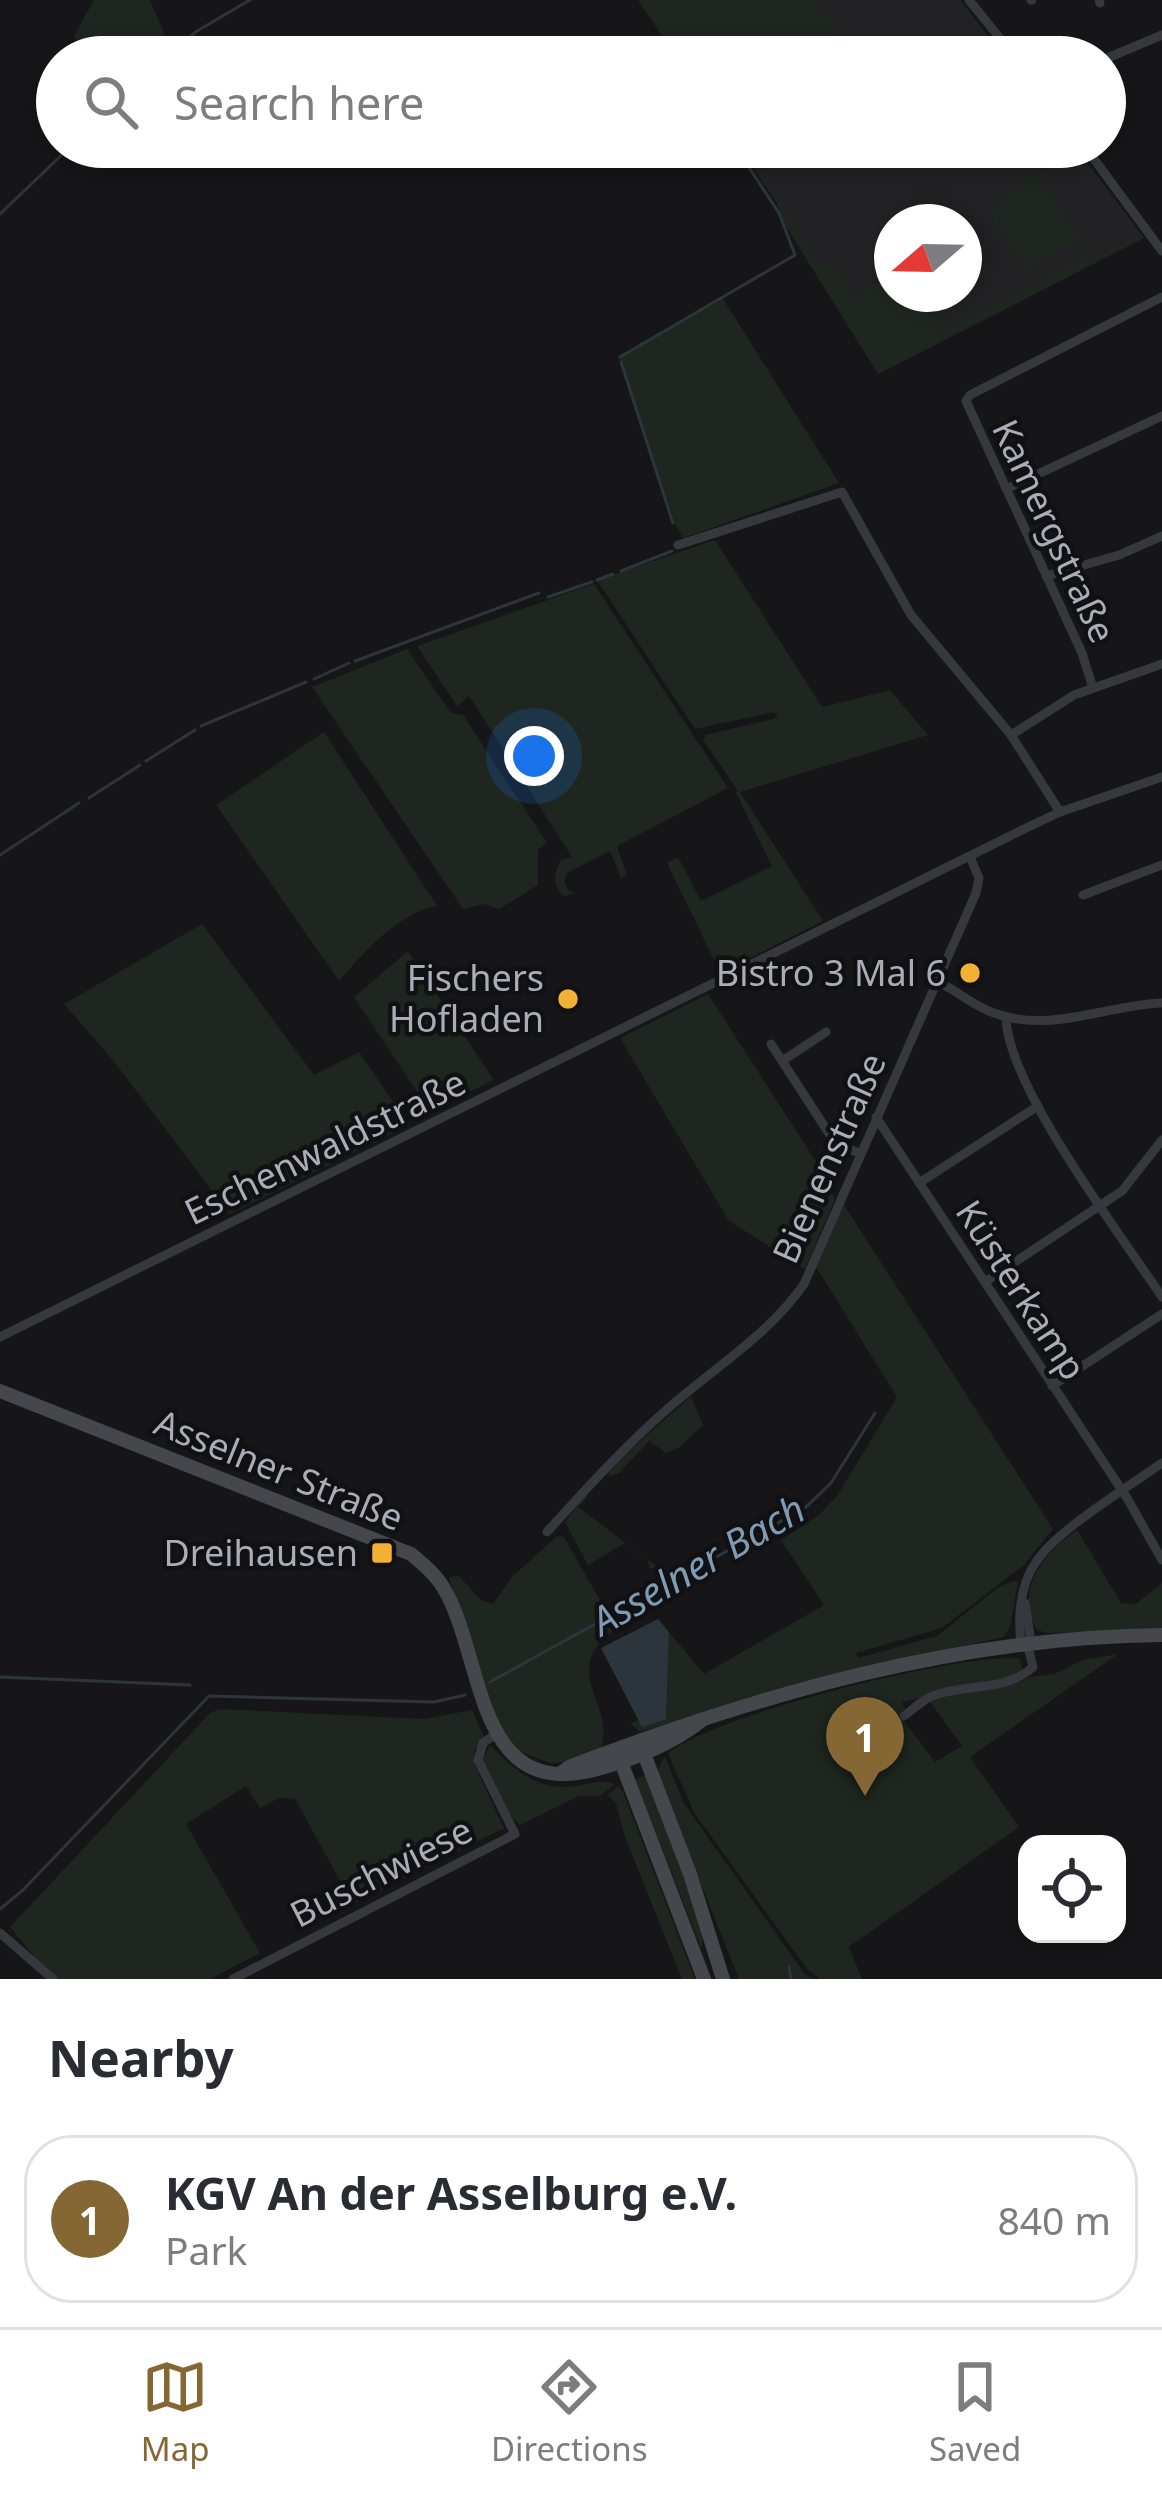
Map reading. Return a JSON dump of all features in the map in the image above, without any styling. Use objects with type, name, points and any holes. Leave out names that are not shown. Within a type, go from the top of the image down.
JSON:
[{"type":"main road","name":"Asselner Straße","points":[[0,1391],[411,1554],[448,1598],[483,1710],[496,1734]]},
{"type":"main road","points":[[496,1734],[522,1760],[559,1774],[586,1772],[701,1721],[875,1670],[1026,1643],[1162,1635]]},
{"type":"main road","points":[[641,1746],[690,1874],[723,1979]]},
{"type":"main road","points":[[618,1755],[704,1979]]},
{"type":"street","points":[[969,0],[998,36]]},
{"type":"street","points":[[1126,50],[1162,35]]},
{"type":"street","points":[[1101,168],[1162,251]]},
{"type":"street","name":"Kamergstraße","points":[[1093,688],[1082,653],[967,406],[968,397],[1162,297]]},
{"type":"street","points":[[1006,489],[1162,416]]},
{"type":"street","points":[[678,545],[842,492],[911,616],[1011,735],[1060,812]]},
{"type":"street","points":[[1046,576],[1119,555],[1162,536]]},
{"type":"street","points":[[1011,735],[1074,695],[1162,664]]},
{"type":"street","name":"Eschenwaldstraße","points":[[0,1337],[1060,812],[1162,777]]},
{"type":"street","name":"Bienenstraße","points":[[547,1532],[601,1471],[770,1323],[800,1291],[978,885],[970,857]]},
{"type":"street","points":[[1083,895],[1162,865]]},
{"type":"street","points":[[936,981],[1006,1017],[1061,1020],[1162,1003]]},
{"type":"street","points":[[1006,1017],[1011,1048],[1038,1106],[1162,1297]]},
{"type":"street","points":[[782,1061],[826,1032]]},
{"type":"street","points":[[771,1044],[830,1136],[859,1153]]},
{"type":"street","points":[[919,1184],[1038,1106]]},
{"type":"street","name":"Küsterkamp","points":[[876,1117],[1123,1492],[1162,1560]]},
{"type":"street","points":[[985,1282],[1122,1191],[1162,1140]]},
{"type":"street","points":[[1052,1386],[1162,1314]]},
{"type":"street","points":[[904,1716],[940,1693],[1020,1679],[1033,1667],[1023,1598],[1028,1575],[1048,1546],[1162,1463]]},
{"type":"street","name":"Buschwiese","points":[[232,1979],[515,1834],[478,1760],[483,1743],[496,1734]]},
{"type":"street","points":[[0,1933],[53,1979]]},
{"type":"shaded area","points":[[94,0],[150,0],[165,36],[74,36]]},
{"type":"shaded area","points":[[638,0],[818,0],[825,9],[816,14],[819,20],[828,15],[841,26],[839,36],[662,36]]},
{"type":"shaded area","points":[[718,0],[960,0],[988,36],[664,36]]},
{"type":"shaded area","points":[[753,168],[1092,168],[1144,238],[878,374],[784,223],[777,203]]},
{"type":"shaded area","points":[[753,168],[762,168],[772,182],[768,186],[821,265],[833,262],[856,297],[874,285],[874,312],[943,312],[939,334],[970,317],[967,312],[982,312],[1086,256],[1077,242],[1022,273],[1023,267],[992,221],[989,208],[1043,168],[1047,175],[1042,180],[1094,258],[1142,234],[1144,238],[878,374],[784,223],[771,191]]},
{"type":"shaded area","points":[[723,299],[839,483],[683,538],[620,358]]},
{"type":"shaded area","points":[[715,540],[822,707],[890,690],[928,735],[740,792],[823,921],[724,971],[715,962],[667,863],[678,857],[701,901],[772,866],[738,791],[703,740],[705,735],[778,718],[774,712],[695,729],[597,580]]},
{"type":"shaded area","points":[[594,584],[728,788],[617,846],[627,875],[621,878],[610,851],[567,873],[568,890],[576,893],[564,896],[555,875],[561,860],[572,857],[469,696],[457,706],[417,646]]},
{"type":"shaded area","points":[[407,649],[451,713],[463,715],[547,843],[538,850],[538,885],[499,909],[484,904],[463,909],[312,687]]},
{"type":"shaded area","points":[[324,732],[437,906],[396,925],[339,981],[216,805]]},
{"type":"shaded area","points":[[202,924],[314,1075],[359,1052],[409,1125],[230,1214],[64,1004]]},
{"type":"shaded area","points":[[408,951],[494,1080],[430,1111],[354,997]]},
{"type":"shaded area","points":[[708,994],[822,1171],[835,1199],[805,1269],[729,1221],[620,1038]]},
{"type":"shaded area","points":[[842,1202],[1053,1529],[1024,1565],[942,1628],[856,1653],[859,1658],[937,1636],[996,1589],[1018,1582],[1004,1637],[854,1670],[640,1732],[630,1723],[666,1712],[669,1632],[704,1674],[824,1605],[781,1540],[819,1515],[837,1496],[897,1397],[816,1267]]},
{"type":"shaded area","points":[[691,1396],[703,1425],[680,1447],[666,1453],[649,1441],[618,1474],[609,1476],[609,1469]]},
{"type":"shaded area","points":[[585,1495],[578,1507],[659,1568],[649,1568],[648,1560],[625,1543],[588,1565],[565,1522]]},
{"type":"shaded area","points":[[1077,1530],[1121,1603],[1136,1604],[1162,1583],[1162,1630],[1037,1630],[1029,1600],[1036,1573]]},
{"type":"shaded area","points":[[557,1536],[564,1537],[601,1602],[608,1610],[617,1605],[625,1623],[603,1639],[589,1670],[604,1732],[601,1747],[574,1762],[550,1763],[519,1751],[499,1731],[449,1577],[459,1576],[481,1600],[493,1604],[512,1577]]},
{"type":"shaded area","points":[[658,1619],[669,1632],[666,1719],[642,1727],[601,1648]]},
{"type":"shaded area","points":[[1118,1654],[970,1757],[1019,1827],[849,1947],[862,1979],[820,1979],[807,1969],[695,1814],[668,1754],[731,1722],[838,1690],[948,1665],[1020,1659],[1023,1674],[902,1702],[905,1709],[899,1714],[935,1762],[962,1746],[929,1700],[1015,1684],[1083,1660]]},
{"type":"shaded area","points":[[220,1709],[424,1719],[472,1710],[484,1737],[474,1751],[474,1763],[505,1831],[353,1904],[295,1799],[279,1798],[260,1808],[246,1786],[186,1824],[260,1953],[210,1979],[53,1979],[10,1927],[210,1713]]},
{"type":"shaded area","points":[[490,1745],[518,1771],[550,1786],[615,1784],[600,1796],[579,1796],[520,1825],[482,1761]]},
{"type":"shaded area","points":[[665,1756],[683,1802],[804,1973],[813,1979],[739,1979],[656,1772]]},
{"type":"shaded area","points":[[646,1775],[684,1872],[702,1950],[635,1780]]},
{"type":"shaded area","points":[[618,1786],[695,1979],[682,1979],[616,1803],[608,1795]]},
{"type":"waterway","points":[[191,36],[250,0]]},
{"type":"waterway","points":[[0,214],[48,168]]},
{"type":"waterway","points":[[620,357],[795,255],[779,213],[749,168]]},
{"type":"waterway","points":[[621,362],[673,523]]},
{"type":"waterway","points":[[621,571],[672,551]]},
{"type":"waterway","points":[[597,580],[613,574]]},
{"type":"waterway","points":[[548,597],[592,582]]},
{"type":"waterway","points":[[355,661],[539,593]]},
{"type":"waterway","points":[[314,679],[349,663]]},
{"type":"waterway","points":[[201,726],[306,682]]},
{"type":"waterway","points":[[146,761],[195,730]]},
{"type":"waterway","points":[[89,798],[140,765]]},
{"type":"waterway","points":[[0,855],[79,803]]},
{"type":"waterway","name":"Asselner Bach","points":[[490,1682],[805,1508],[831,1483],[875,1413]]},
{"type":"waterway","name":"Asselner Bach","points":[[617,1612],[627,1598]]},
{"type":"waterway","name":"Asselner Bach","points":[[0,1677],[190,1685]]},
{"type":"waterway","points":[[0,1909],[209,1696],[434,1702],[465,1695]]},
{"type":"waterway","points":[[789,1967],[791,1979]]},
{"type":"place","name":"Bistro 3 Mal 6","points":[[970,973]]},
{"type":"place","name":"Fischers Hofladen","points":[[568,999]]},
{"type":"place","name":"Dreihausen","points":[[382,1553]]},
{"type":"place","name":"KGV An der Asselburg e.V.","points":[[865,1796]]}]
